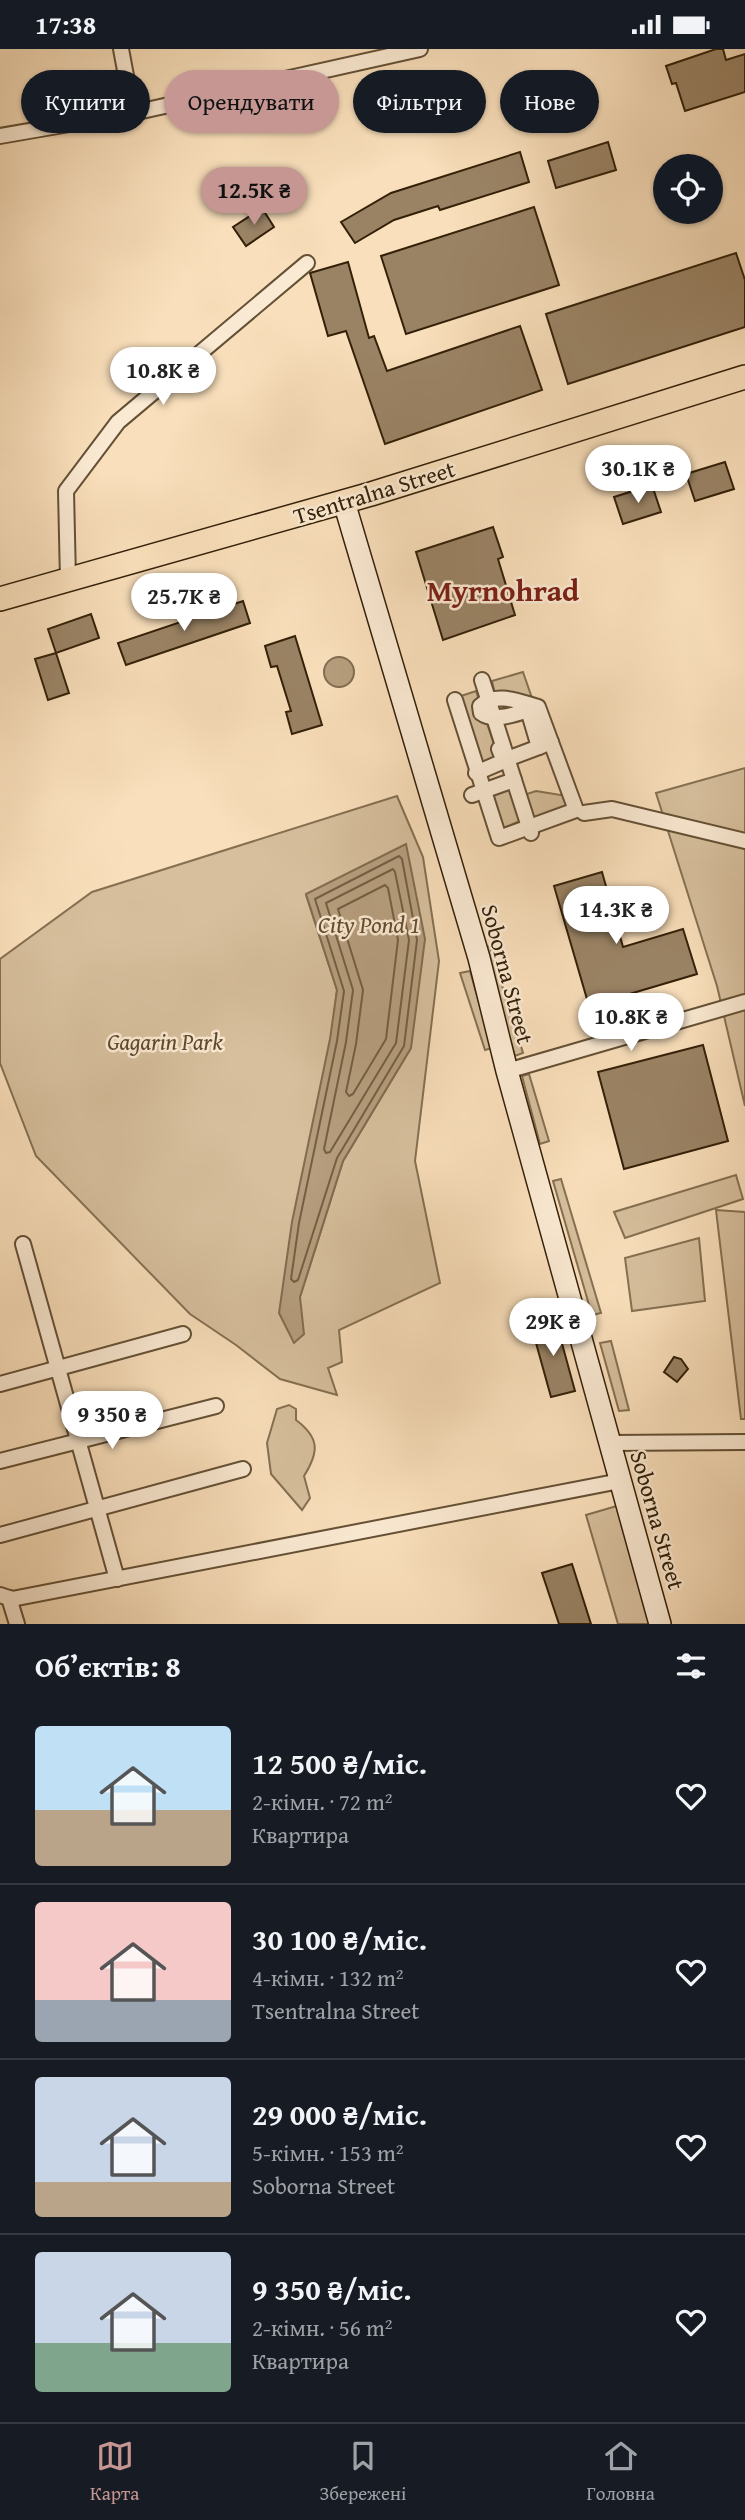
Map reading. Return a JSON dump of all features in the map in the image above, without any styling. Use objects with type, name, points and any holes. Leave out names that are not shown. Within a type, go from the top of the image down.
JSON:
[{"type":"main road","name":"Tsentralna Street","points":[[0,599],[344,502],[745,377]]},
{"type":"street","points":[[121,49],[125,70]]},
{"type":"street","points":[[150,109],[420,49]]},
{"type":"street","points":[[0,136],[21,132]]},
{"type":"street","points":[[68,580],[66,491],[118,422],[307,263]]},
{"type":"street","name":"Soborna Street","points":[[344,502],[479,958],[507,1072],[660,1624]]},
{"type":"street","points":[[482,680],[531,834]]},
{"type":"street","points":[[455,700],[499,838],[576,810],[545,745],[533,708],[503,698],[480,705],[481,713],[486,717],[494,717]]},
{"type":"street","points":[[476,773],[504,761],[496,741],[500,735]]},
{"type":"street","points":[[508,759],[545,745]]},
{"type":"street","points":[[472,795],[514,780]]},
{"type":"street","points":[[584,813],[612,809],[745,841]]},
{"type":"street","points":[[507,1072],[745,1002]]},
{"type":"street","points":[[23,1244],[117,1579]]},
{"type":"street","points":[[0,1384],[183,1334]]},
{"type":"street","points":[[0,1461],[216,1406]]},
{"type":"street","points":[[610,1443],[745,1443]]},
{"type":"street","points":[[0,1535],[243,1469]]},
{"type":"street","points":[[17,1624],[5,1597],[117,1579],[620,1481]]},
{"type":"green space","points":[[523,672],[533,701],[495,694],[492,681]]},
{"type":"green space","points":[[476,691],[499,759],[479,763],[458,697]]},
{"type":"green space","points":[[745,768],[745,1106],[717,986],[656,793]]},
{"type":"green space","points":[[511,786],[522,820],[501,829],[489,795]]},
{"type":"green space","points":[[536,791],[567,796],[567,807],[529,821],[524,795]]},
{"type":"green space","name":"Gagarin Park","points":[[397,796],[423,857],[439,961],[415,1161],[440,1283],[339,1330],[342,1362],[328,1368],[337,1395],[280,1379],[190,1314],[36,1156],[0,1063],[0,959],[92,892]],"holes":[[[306,895],[411,1048],[343,1161],[300,1297],[337,990]]]},
{"type":"green space","points":[[490,946],[523,1053],[515,1056],[483,948]]},
{"type":"green space","points":[[470,971],[492,1048],[485,1050],[460,973]]},
{"type":"green space","points":[[529,1074],[549,1141],[540,1144],[522,1076]]},
{"type":"green space","points":[[736,1175],[743,1199],[625,1238],[614,1212]]},
{"type":"green space","points":[[561,1179],[601,1313],[592,1315],[553,1181]]},
{"type":"green space","points":[[716,1210],[745,1212],[745,1419],[741,1419]]},
{"type":"green space","points":[[699,1238],[705,1301],[632,1311],[625,1258]]},
{"type":"green space","points":[[611,1341],[629,1410],[619,1411],[600,1343]]},
{"type":"green space","points":[[289,1405],[296,1409],[296,1420],[309,1433],[315,1446],[304,1476],[310,1498],[302,1510],[271,1474],[267,1443],[277,1409]]},
{"type":"green space","points":[[620,1505],[651,1624],[618,1624],[586,1515]]},
{"type":"water","points":[[339,657],[350,661],[354,672],[350,683],[339,687],[328,683],[324,672],[328,661]]},
{"type":"water","name":"City Pond 1","points":[[406,844],[425,939],[411,1048],[343,1161],[300,1297],[304,1334],[294,1343],[279,1313],[292,1222],[330,1039],[337,990],[306,894]]},
{"type":"building","points":[[723,49],[726,60],[745,54],[745,92],[685,111],[676,83],[672,84],[666,66]]},
{"type":"building","points":[[608,142],[616,170],[556,188],[548,161]]},
{"type":"building","points":[[520,152],[529,182],[440,210],[438,206],[394,220],[355,243],[341,222],[391,193]]},
{"type":"building","points":[[534,207],[559,285],[406,334],[381,256]]},
{"type":"building","points":[[262,208],[274,227],[246,246],[233,227]]},
{"type":"building","points":[[736,253],[745,280],[745,327],[568,384],[546,314]]},
{"type":"building","points":[[348,262],[369,338],[374,336],[387,371],[520,326],[542,390],[385,444],[346,331],[328,336],[310,273]]},
{"type":"building","points":[[725,462],[734,489],[695,501],[686,474]]},
{"type":"building","points":[[652,485],[661,512],[623,524],[614,497]]},
{"type":"building","points":[[493,527],[503,557],[498,559],[515,615],[443,640],[416,552]]},
{"type":"building","points":[[243,601],[250,623],[126,665],[118,643]]},
{"type":"building","points":[[91,614],[99,638],[56,653],[48,629]]},
{"type":"building","points":[[295,636],[322,725],[292,734],[286,712],[291,711],[277,666],[271,667],[265,646]]},
{"type":"building","points":[[56,653],[69,693],[48,700],[35,659]]},
{"type":"building","points":[[602,872],[623,947],[683,929],[697,974],[589,1006],[554,886]]},
{"type":"building","points":[[703,1045],[728,1141],[624,1169],[598,1072]]},
{"type":"building","points":[[555,1318],[575,1391],[551,1397],[531,1325]]},
{"type":"building","points":[[674,1357],[681,1359],[688,1369],[677,1382],[664,1372]]},
{"type":"building","points":[[572,1564],[591,1624],[559,1624],[542,1573]]},
{"type":"district","name":"Myrnohrad","points":[[503,590]]}]
